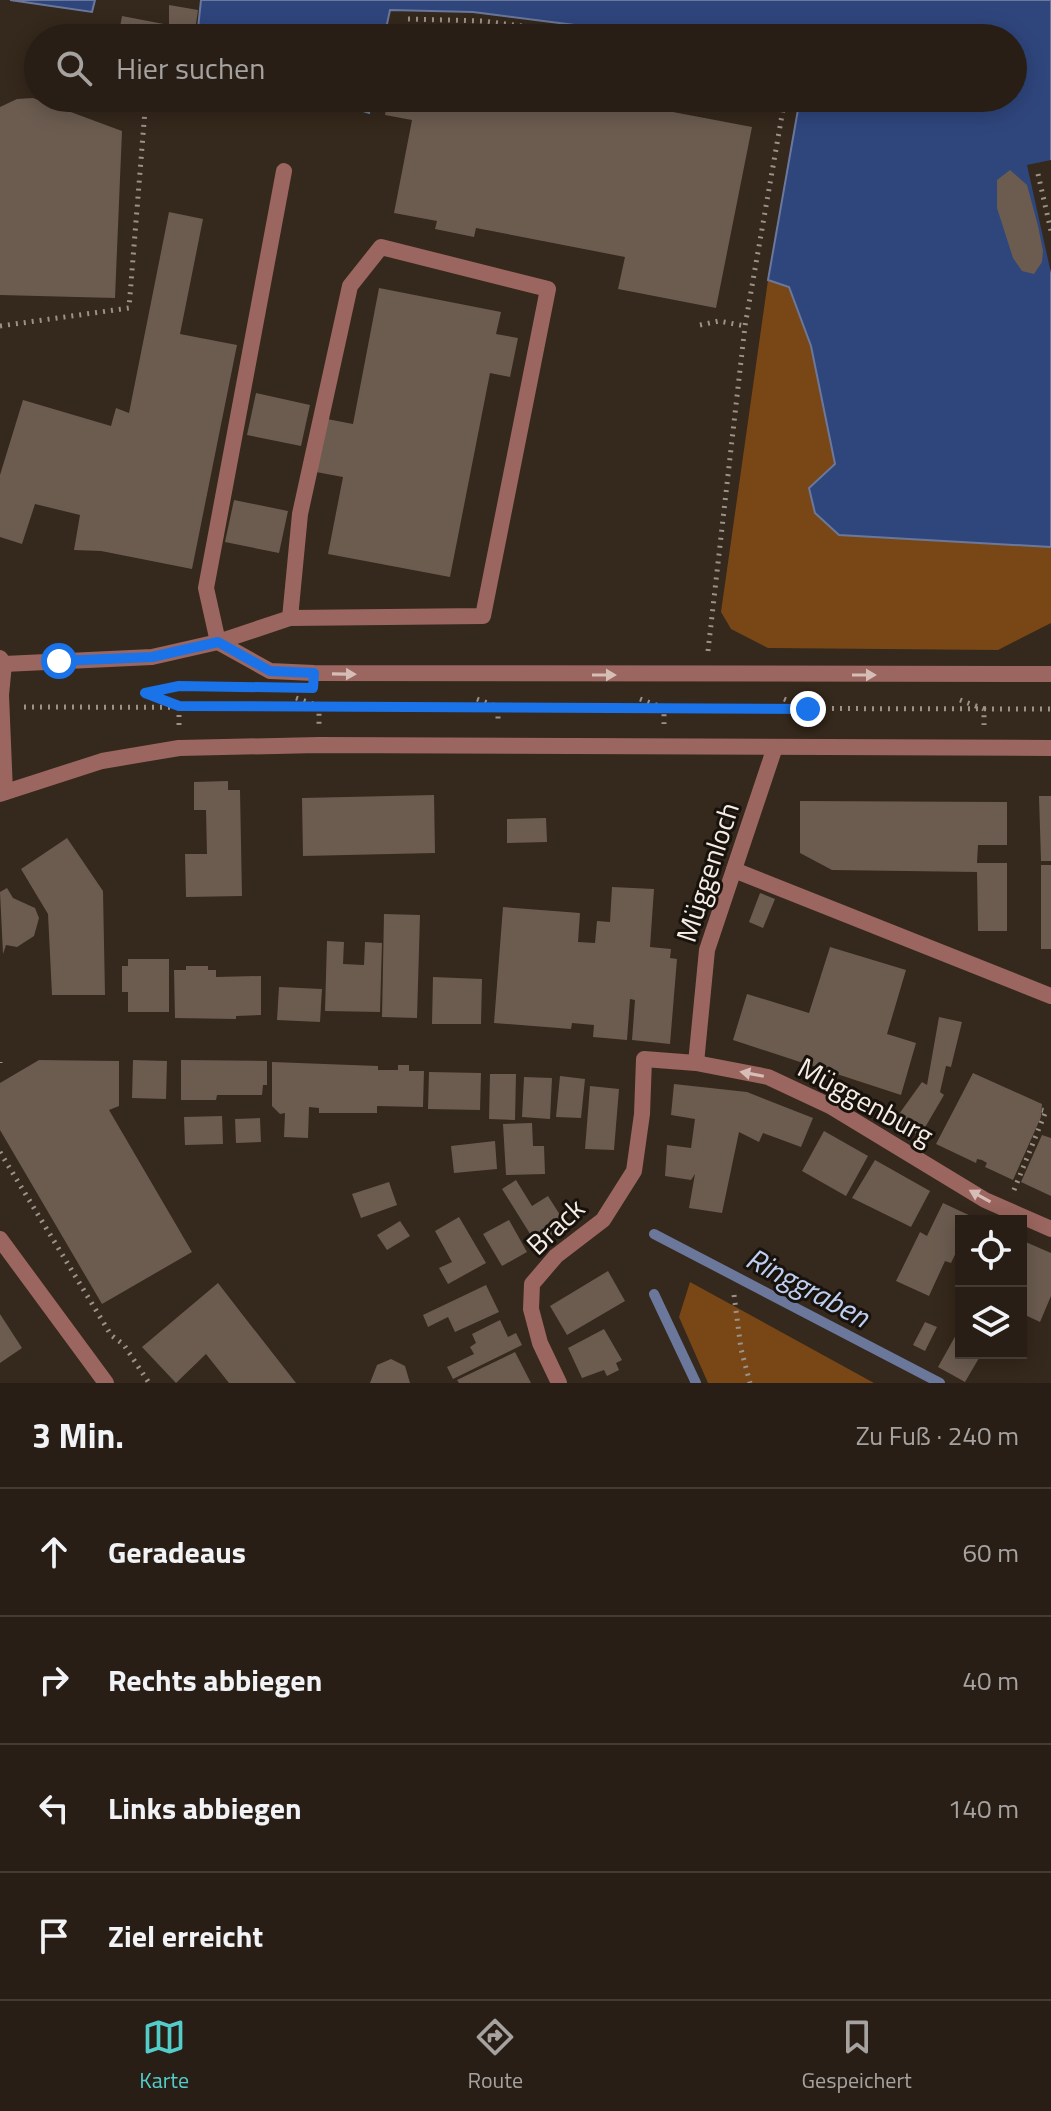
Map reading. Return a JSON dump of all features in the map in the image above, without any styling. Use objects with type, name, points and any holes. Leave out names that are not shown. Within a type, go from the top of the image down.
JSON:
[{"type":"street","points":[[284,171],[206,588],[218,642],[270,671],[1051,674]]},
{"type":"street","points":[[290,618],[300,514],[350,286],[381,247],[548,289],[483,616],[290,618],[218,642],[152,657],[2,661],[2,794],[102,761],[179,748],[1051,748]]},
{"type":"street","name":"Müggenloch","points":[[696,1063],[707,950],[775,747]]},
{"type":"street","points":[[734,870],[1051,996]]},
{"type":"street","name":"Müggenburg","points":[[644,1059],[696,1063],[768,1077],[830,1106],[985,1200],[1051,1229]]},
{"type":"street","name":"Brack","points":[[559,1383],[540,1343],[531,1309],[532,1284],[556,1256],[603,1220],[634,1171],[642,1114],[644,1059]]},
{"type":"street","points":[[0,1239],[106,1383]]},
{"type":"path","points":[[408,19],[506,24]]},
{"type":"path","points":[[0,326],[129,308],[145,112]]},
{"type":"path","points":[[706,675],[745,326],[783,112]]},
{"type":"path","points":[[1038,174],[1051,231]]},
{"type":"path","points":[[700,325],[719,321],[745,326]]},
{"type":"path","points":[[179,706],[145,693],[179,686],[254,687]]},
{"type":"path","points":[[179,706],[179,718]]},
{"type":"path","points":[[1,708],[1051,709]]},
{"type":"path","points":[[808,709],[809,719]]},
{"type":"path","points":[[1017,1181],[1046,1111],[1042,1110]]},
{"type":"path","points":[[0,1152],[111,1335],[124,1345],[149,1383]]},
{"type":"path","points":[[734,1295],[741,1349],[750,1383]]},
{"type":"shaded area","points":[[768,280],[789,287],[811,346],[835,464],[809,488],[839,535],[1051,547],[1051,623],[998,650],[768,648],[731,629],[721,612]]},
{"type":"shaded area","points":[[690,1282],[874,1383],[708,1383],[679,1317]]},
{"type":"water","points":[[10,0],[95,0],[92,12]]},
{"type":"water","points":[[201,0],[1051,0],[1051,547],[839,535],[815,513],[809,488],[835,464],[811,346],[789,287],[768,280],[798,112],[1027,112],[1027,24],[567,24],[473,12],[390,10],[387,24],[198,24]]},
{"type":"pier","points":[[1051,160],[1051,273],[1027,165]]},
{"type":"building","points":[[169,5],[198,10],[196,24],[169,24]]},
{"type":"building","points":[[122,16],[164,24],[121,24]]},
{"type":"building","points":[[24,99],[24,112],[71,112],[122,131],[115,298],[0,295],[0,107]]},
{"type":"building","points":[[386,112],[673,112],[752,127],[716,308],[618,289],[625,257],[476,228],[474,237],[435,229],[437,221],[394,213],[412,120],[385,115]]},
{"type":"building","points":[[1010,170],[1027,185],[1038,226],[1043,251],[1042,262],[1034,274],[1022,271],[1013,258],[997,208],[997,180]]},
{"type":"building","points":[[169,212],[203,219],[180,334],[237,345],[192,569],[101,551],[74,550],[80,515],[35,504],[22,544],[0,537],[0,475],[23,400],[111,426],[116,408],[129,413]]},
{"type":"building","points":[[379,288],[501,312],[496,334],[518,338],[510,377],[490,373],[450,577],[328,554],[343,477],[316,472],[327,419],[353,424]]},
{"type":"building","points":[[256,393],[310,405],[301,446],[247,435]]},
{"type":"building","points":[[234,500],[288,511],[279,553],[225,542]]},
{"type":"building","points":[[228,781],[228,790],[240,790],[242,896],[186,897],[185,854],[207,854],[206,810],[194,810],[194,782]]},
{"type":"building","points":[[434,795],[435,853],[303,856],[302,798]]},
{"type":"building","points":[[1039,796],[1051,796],[1051,861],[1041,861]]},
{"type":"building","points":[[800,801],[1007,802],[1007,845],[978,845],[977,863],[1007,863],[1007,931],[978,931],[977,872],[832,870],[800,853]]},
{"type":"building","points":[[546,818],[547,842],[507,843],[507,819]]},
{"type":"building","points":[[67,838],[103,891],[105,995],[52,995],[48,914],[21,869]]},
{"type":"building","points":[[1041,865],[1051,865],[1051,949],[1041,949]]},
{"type":"building","points":[[612,887],[654,889],[650,947],[671,949],[670,958],[677,959],[670,1044],[632,1040],[635,1000],[630,999],[627,1040],[593,1037],[594,1025],[572,1023],[571,1029],[494,1023],[503,907],[580,913],[578,942],[595,943],[597,921],[610,922]]},
{"type":"building","points":[[7,888],[13,898],[35,908],[39,918],[34,936],[17,947],[6,945],[3,954],[0,892]]},
{"type":"building","points":[[760,893],[775,899],[763,928],[749,922]]},
{"type":"building","points":[[384,914],[420,915],[417,1018],[382,1017]]},
{"type":"building","points":[[327,941],[344,942],[343,964],[364,965],[365,942],[382,943],[380,1012],[325,1011]]},
{"type":"building","points":[[830,947],[906,970],[887,1034],[916,1043],[901,1095],[733,1040],[747,994],[809,1013]]},
{"type":"building","points":[[128,959],[169,959],[169,1012],[128,1012],[128,992],[122,992],[122,966],[128,966]]},
{"type":"building","points":[[186,966],[208,966],[208,970],[216,970],[216,977],[261,976],[261,1015],[236,1016],[236,1019],[175,1018],[174,970],[186,970]]},
{"type":"building","points":[[433,977],[482,979],[481,1024],[432,1024]]},
{"type":"building","points":[[279,987],[322,989],[320,1022],[277,1020]]},
{"type":"building","points":[[939,1017],[962,1022],[951,1067],[946,1066],[940,1092],[944,1095],[920,1136],[894,1121],[922,1082],[927,1085]]},
{"type":"building","points":[[39,1060],[119,1061],[119,1106],[109,1110],[192,1252],[102,1304],[0,1130],[0,1083]]},
{"type":"building","points":[[133,1060],[167,1061],[166,1099],[132,1098]]},
{"type":"building","points":[[181,1060],[267,1061],[267,1085],[263,1085],[262,1095],[217,1095],[216,1100],[181,1100]]},
{"type":"building","points":[[272,1062],[378,1066],[378,1070],[398,1070],[398,1065],[409,1065],[409,1071],[424,1071],[423,1107],[377,1106],[377,1113],[319,1113],[319,1108],[309,1107],[308,1138],[284,1137],[285,1113],[280,1114],[272,1106]]},
{"type":"building","points":[[429,1072],[481,1073],[480,1110],[428,1109]]},
{"type":"building","points":[[973,1073],[1042,1104],[1041,1117],[1013,1180],[985,1167],[987,1163],[982,1160],[977,1159],[976,1163],[936,1144]]},
{"type":"building","points":[[490,1074],[516,1074],[515,1120],[489,1119]]},
{"type":"building","points":[[560,1076],[585,1079],[581,1118],[556,1117]]},
{"type":"building","points":[[524,1077],[552,1078],[550,1119],[522,1117]]},
{"type":"building","points":[[674,1084],[747,1092],[813,1118],[801,1147],[763,1133],[759,1142],[739,1132],[722,1213],[689,1208],[695,1174],[691,1180],[665,1176],[667,1145],[691,1148],[695,1119],[671,1115]]},
{"type":"building","points":[[590,1086],[619,1089],[614,1150],[585,1149]]},
{"type":"building","points":[[222,1116],[223,1144],[185,1145],[184,1117]]},
{"type":"building","points":[[260,1118],[261,1142],[236,1143],[235,1119]]},
{"type":"building","points":[[532,1123],[533,1146],[544,1146],[545,1174],[506,1175],[503,1124]]},
{"type":"building","points":[[824,1131],[868,1156],[846,1196],[802,1171]]},
{"type":"building","points":[[1042,1135],[1051,1138],[1051,1196],[1021,1182]]},
{"type":"building","points":[[495,1141],[497,1169],[454,1173],[451,1146]]},
{"type":"building","points":[[875,1160],[930,1191],[911,1227],[852,1198]]},
{"type":"building","points":[[516,1180],[532,1206],[548,1196],[567,1226],[537,1245],[502,1189]]},
{"type":"building","points":[[389,1182],[397,1205],[361,1218],[352,1194]]},
{"type":"building","points":[[943,1203],[969,1215],[955,1215],[955,1255],[951,1263],[945,1261],[929,1296],[896,1281],[920,1232],[927,1236]]},
{"type":"building","points":[[459,1217],[486,1263],[448,1284],[439,1268],[452,1262],[435,1231]]},
{"type":"building","points":[[509,1220],[527,1252],[502,1266],[483,1234]]},
{"type":"building","points":[[400,1221],[410,1236],[387,1250],[377,1235]]},
{"type":"building","points":[[1027,1243],[1051,1253],[1051,1296],[1040,1322],[1027,1316]]},
{"type":"building","points":[[608,1271],[625,1301],[567,1335],[550,1306]]},
{"type":"building","points":[[218,1283],[296,1383],[229,1383],[206,1354],[176,1383],[142,1347]]},
{"type":"building","points":[[486,1285],[499,1312],[455,1332],[448,1317],[428,1327],[423,1315]]},
{"type":"building","points":[[0,1314],[22,1348],[0,1363]]},
{"type":"building","points":[[500,1320],[508,1337],[516,1333],[522,1345],[453,1379],[447,1367],[474,1354],[470,1347],[476,1343],[472,1334]]},
{"type":"building","points":[[925,1322],[937,1327],[925,1351],[913,1345]]},
{"type":"building","points":[[604,1329],[622,1360],[616,1363],[619,1370],[607,1376],[604,1370],[582,1378],[568,1348]]},
{"type":"building","points":[[955,1337],[955,1359],[978,1359],[965,1382],[938,1367]]},
{"type":"building","points":[[515,1352],[531,1383],[459,1383],[457,1380]]},
{"type":"building","points":[[391,1359],[405,1366],[410,1383],[370,1383],[377,1365]]},
{"type":"waterway","name":"Ringgraben","points":[[654,1234],[940,1383]]},
{"type":"waterway","points":[[654,1294],[696,1383]]},
{"type":"route","points":[[59,661],[152,657],[218,642],[270,671],[314,673],[313,688],[179,686],[145,693],[179,706],[808,709]]}]
